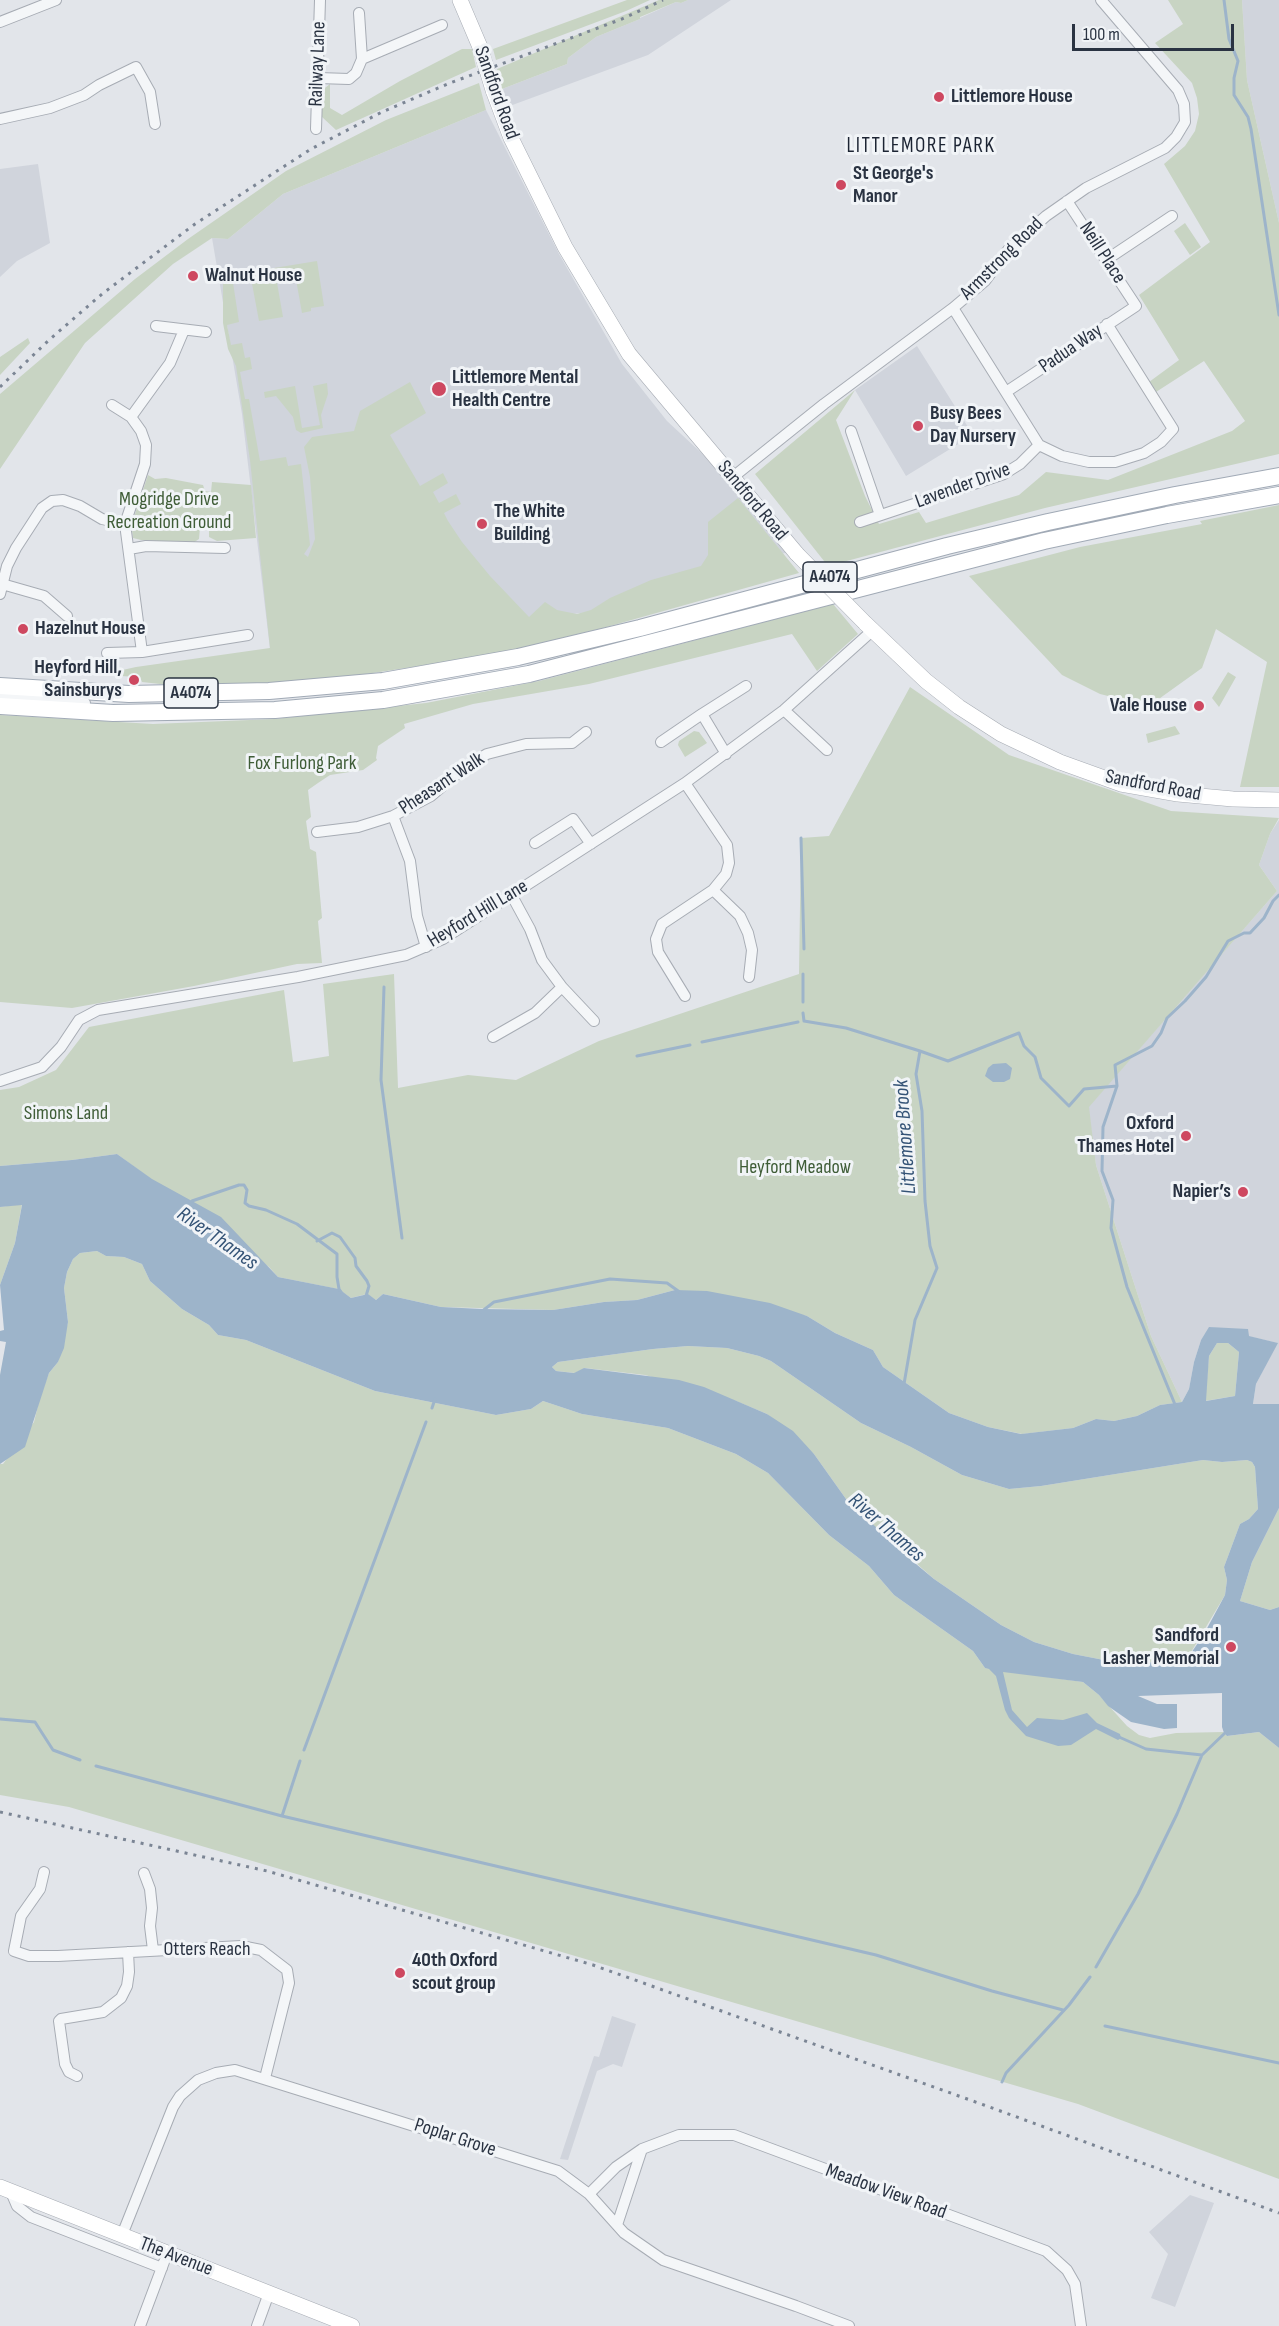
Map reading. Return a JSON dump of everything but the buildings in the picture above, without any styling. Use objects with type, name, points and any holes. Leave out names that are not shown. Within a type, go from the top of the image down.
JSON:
[{"type":"main road","name":"A4074","points":[[0,686],[153,693],[269,691],[382,681],[518,657],[640,628],[1003,533],[1175,495],[1279,476]]},
{"type":"main road","name":"A4074","points":[[0,706],[113,713],[275,710],[383,700],[529,674],[1044,542],[1167,515],[1279,495]]},
{"type":"street","points":[[0,22],[56,0]]},
{"type":"street","name":"Railway Lane","points":[[316,129],[320,0]]},
{"type":"street","name":"Sandford Road","points":[[460,0],[480,47],[511,138],[565,247],[629,354],[797,554],[868,627],[926,681],[959,707],[1001,734],[1059,762],[1121,784],[1178,794],[1279,800]]},
{"type":"street","name":"Armstrong Road","points":[[733,477],[824,404],[953,308],[985,281],[1008,250],[1046,216],[1086,188],[1165,148],[1176,138],[1185,122],[1184,104],[1178,90],[1101,0]]},
{"type":"street","points":[[318,78],[349,79],[356,73],[362,59],[359,13]]},
{"type":"street","points":[[362,59],[442,25]]},
{"type":"street","points":[[0,118],[50,108],[84,95],[99,85],[136,68],[150,93],[155,124]]},
{"type":"street","name":"Neill Place","points":[[1067,201],[1136,306]]},
{"type":"street","points":[[1106,261],[1172,216]]},
{"type":"street","name":"Padua Way","points":[[1006,393],[1136,306]]},
{"type":"street","points":[[953,308],[1039,445],[1062,456],[1089,462],[1115,462],[1144,453],[1161,442],[1173,429],[1107,324]]},
{"type":"street","points":[[156,326],[206,333]]},
{"type":"street","points":[[131,417],[170,363],[183,330]]},
{"type":"street","points":[[112,405],[131,417],[141,431],[146,445],[145,464],[125,524],[142,652]]},
{"type":"street","points":[[851,431],[880,515]]},
{"type":"street","name":"Lavender Drive","points":[[860,522],[1004,474],[1020,464],[1039,445]]},
{"type":"street","points":[[67,616],[44,596],[1,589],[7,566],[16,548],[42,508],[52,501],[63,500],[80,506],[102,519],[125,524]]},
{"type":"street","points":[[129,549],[147,546],[225,548]]},
{"type":"street","name":"Heyford Hill Lane","points":[[0,1081],[42,1067],[61,1047],[79,1020],[98,1010],[298,977],[406,955],[443,939],[685,783],[726,754],[784,710],[868,627]]},
{"type":"street","points":[[107,653],[142,652],[248,634]]},
{"type":"street","points":[[661,742],[746,686]]},
{"type":"street","points":[[0,697],[97,704],[113,713]]},
{"type":"street","points":[[784,710],[827,750]]},
{"type":"street","points":[[702,714],[726,754]]},
{"type":"street","name":"Pheasant Walk","points":[[426,947],[417,916],[410,861],[393,816],[431,796],[464,768],[487,753],[526,744],[573,743],[586,732]]},
{"type":"street","points":[[685,783],[727,845],[729,863],[726,874],[713,890],[662,924],[656,939],[658,952],[685,996]]},
{"type":"street","points":[[317,832],[358,827],[393,816]]},
{"type":"street","points":[[536,843],[573,819],[591,844]]},
{"type":"street","points":[[713,890],[740,916],[748,933],[752,950],[748,977]]},
{"type":"street","points":[[511,894],[530,929],[542,960],[562,987],[594,1021]]},
{"type":"street","points":[[493,1037],[535,1013],[562,987]]},
{"type":"street","name":"Otters Reach","points":[[45,1872],[40,1889],[21,1916],[14,1951],[29,1956],[58,1956],[241,1946],[261,1950],[287,1970],[289,1983],[265,2078]]},
{"type":"street","name":"Otters Reach","points":[[144,1874],[150,1889],[152,1908],[150,1926],[153,1950]]},
{"type":"street","points":[[77,2076],[69,2072],[65,2064],[59,2021],[90,2016],[112,2007],[121,1998],[127,1986],[128,1952]]},
{"type":"street","name":"Poplar Grove","points":[[122,2235],[173,2107],[180,2096],[198,2080],[216,2073],[235,2070],[558,2171],[589,2194],[624,2233],[663,2260],[849,2326]]},
{"type":"street","name":"Meadow View Road","points":[[589,2194],[616,2167],[642,2148],[679,2135],[735,2135],[1046,2251],[1067,2270],[1075,2284],[1081,2326]]},
{"type":"street","points":[[617,2225],[642,2148]]},
{"type":"street","points":[[5,2189],[17,2206],[31,2217],[162,2268]]},
{"type":"street","name":"The Avenue","points":[[5,2189],[352,2326]]},
{"type":"street","points":[[140,2326],[168,2253]]},
{"type":"street","points":[[256,2326],[269,2293]]},
{"type":"shaded area","points":[[688,0],[731,0],[648,55],[507,107],[502,89],[567,64],[568,58],[596,37],[676,2],[681,3]]},
{"type":"shaded area","points":[[1242,0],[1279,0],[1279,223],[1247,80]]},
{"type":"shaded area","name":"Littlemore Mental Health Centre","points":[[486,110],[559,254],[622,364],[667,421],[722,472],[788,552],[607,610],[270,649],[242,414],[212,238],[228,239],[283,194]]},
{"type":"shaded area","points":[[38,164],[50,243],[17,261],[0,277],[0,169]]},
{"type":"shaded area","points":[[917,346],[973,435],[906,476],[855,390]]},
{"type":"shaded area","name":"Oxford Thames Hotel","points":[[1279,820],[1279,1404],[1253,1404],[1256,1384],[1277,1343],[1210,1327],[1201,1340],[1189,1389],[1182,1402],[1151,1336],[1096,1165],[1088,1107],[1277,891],[1259,865],[1270,834]]},
{"type":"shaded area","points":[[612,2016],[636,2024],[622,2067],[613,2064],[597,2071],[568,2160],[560,2159],[594,2056],[599,2057]]},
{"type":"shaded area","points":[[1190,2195],[1214,2203],[1175,2307],[1151,2298],[1168,2254],[1149,2232]]},
{"type":"green space","points":[[627,0],[650,0],[496,60],[493,49]]},
{"type":"green space","points":[[659,0],[688,0],[681,3],[676,2],[596,37],[568,58],[567,64],[502,89],[497,69]]},
{"type":"green space","points":[[1168,0],[1242,0],[1247,80],[1279,223],[1279,454],[1045,508],[828,566],[755,474],[855,390],[836,420],[865,496],[879,524],[919,512],[926,523],[1019,495],[1046,472],[1108,480],[1232,431],[1245,421],[1204,361],[1156,392],[1149,382],[1179,360],[1139,295],[1210,242],[1164,164],[1185,146],[1195,131],[1199,114],[1192,83],[1155,43],[1183,24]]},
{"type":"green space","points":[[462,49],[472,49],[476,67],[336,130],[322,117],[321,91],[330,84],[330,108],[342,115],[400,81]]},
{"type":"green space","points":[[479,83],[486,110],[283,194],[228,239],[212,238],[173,264],[85,343],[0,469],[0,394],[135,279],[286,171],[386,120]]},
{"type":"green space","points":[[1185,223],[1201,247],[1190,255],[1174,231]]},
{"type":"green space","points":[[317,261],[324,306],[311,308],[311,311],[302,313],[295,274],[276,277],[283,317],[259,321],[250,273],[232,276],[239,322],[227,325],[231,345],[242,343],[245,358],[250,357],[252,369],[240,372],[245,399],[249,399],[260,461],[286,457],[288,466],[301,464],[310,545],[304,554],[308,557],[315,539],[310,477],[304,447],[312,437],[354,431],[360,411],[410,382],[426,413],[390,435],[420,486],[443,473],[448,483],[433,492],[439,503],[456,494],[461,504],[444,513],[448,521],[490,576],[529,617],[545,602],[557,610],[577,614],[591,610],[610,598],[651,580],[701,566],[708,555],[708,522],[738,498],[799,573],[603,628],[492,655],[353,676],[218,687],[187,687],[142,682],[140,677],[100,675],[136,667],[270,648],[250,460],[236,366],[228,349],[223,323],[223,271],[274,268]]},
{"type":"green space","points":[[28,338],[30,343],[0,375],[0,357]]},
{"type":"green space","points":[[327,383],[328,394],[321,415],[323,428],[301,433],[296,430],[293,417],[276,396],[265,398],[264,392],[295,386],[302,428],[320,425],[313,386]]},
{"type":"green space","name":"Mogridge Drive Recreation Ground","points":[[148,475],[155,479],[166,478],[203,485],[205,491],[211,492],[212,482],[251,485],[256,538],[217,541],[209,537],[209,527],[200,527],[199,539],[193,543],[133,538],[135,514]]},
{"type":"green space","points":[[1279,505],[1279,787],[1240,787],[1267,662],[1216,629],[1202,668],[1149,706],[1100,694],[1062,675],[969,576],[1080,547],[1202,524],[1200,521]]},
{"type":"green space","name":"Fox Furlong Park","points":[[833,604],[858,634],[817,671],[792,634],[589,684],[473,704],[404,724],[405,728],[378,746],[377,760],[363,770],[330,775],[308,790],[311,817],[306,821],[310,849],[316,852],[322,918],[318,921],[322,963],[297,964],[194,986],[72,1008],[0,1002],[0,715],[153,724],[274,719],[426,703],[539,681]]},
{"type":"green space","points":[[1228,672],[1236,677],[1219,707],[1212,698]]},
{"type":"green space","points":[[910,687],[1009,755],[1171,811],[1279,818],[1270,834],[1259,865],[1277,891],[1089,1107],[1096,1165],[1151,1336],[1182,1402],[1160,1405],[1137,1416],[1114,1421],[1096,1419],[1073,1428],[1022,1434],[988,1427],[949,1413],[883,1367],[873,1350],[835,1333],[807,1316],[675,1290],[637,1300],[604,1302],[553,1310],[441,1307],[383,1294],[376,1300],[367,1294],[351,1298],[338,1289],[278,1277],[269,1267],[117,1154],[0,1166],[0,1090],[19,1087],[56,1070],[89,1027],[284,990],[293,1062],[329,1056],[323,984],[394,974],[398,1088],[468,1075],[516,1080],[599,1041],[799,974],[801,838],[829,836]]},
{"type":"green space","points":[[1175,726],[1180,734],[1148,743],[1146,734]]},
{"type":"green space","points":[[694,731],[699,732],[707,743],[685,757],[678,745],[679,741]]},
{"type":"green space","points":[[22,1204],[15,1243],[0,1285],[0,1207]]},
{"type":"green space","points":[[97,1251],[106,1256],[124,1257],[142,1264],[150,1281],[182,1309],[209,1325],[218,1335],[246,1340],[375,1391],[496,1415],[531,1409],[543,1401],[582,1414],[668,1428],[736,1454],[768,1473],[829,1535],[869,1566],[894,1595],[973,1651],[985,1668],[1083,1682],[1099,1695],[1127,1726],[1139,1735],[1150,1738],[1176,1733],[1223,1732],[1227,1736],[1259,1732],[1279,1748],[1279,2179],[1078,2104],[69,1807],[0,1795],[0,1464],[3,1464],[34,1422],[49,1373],[58,1362],[68,1322],[64,1288],[67,1272],[73,1259],[80,1253]]},
{"type":"green space","points":[[1217,1343],[1228,1343],[1239,1352],[1235,1396],[1205,1401],[1209,1356]]},
{"type":"green space","points":[[688,1346],[727,1348],[771,1361],[861,1423],[962,1475],[1009,1489],[1203,1460],[1222,1462],[1247,1460],[1255,1467],[1258,1509],[1249,1519],[1240,1524],[1224,1567],[1227,1580],[1225,1595],[1187,1659],[1166,1663],[1109,1661],[1073,1654],[1034,1642],[1001,1625],[934,1579],[864,1517],[846,1499],[814,1454],[767,1414],[736,1401],[645,1375],[585,1368],[575,1373],[556,1371],[552,1367],[558,1362]]},
{"type":"green space","points":[[1279,1508],[1279,1607],[1270,1610],[1240,1601],[1252,1562]]},
{"type":"water","points":[[1006,1063],[1012,1068],[1010,1079],[1004,1082],[993,1082],[985,1076],[988,1068],[993,1064]]},
{"type":"water","name":"River Thames","points":[[117,1154],[152,1179],[221,1217],[278,1277],[339,1289],[351,1298],[368,1294],[376,1300],[383,1294],[441,1307],[553,1310],[604,1302],[637,1300],[675,1290],[707,1291],[770,1303],[807,1316],[835,1333],[873,1350],[883,1367],[949,1413],[988,1427],[1021,1434],[1073,1428],[1096,1419],[1114,1421],[1137,1416],[1160,1405],[1182,1402],[1189,1389],[1201,1340],[1209,1327],[1248,1329],[1249,1336],[1278,1343],[1256,1384],[1253,1404],[1279,1404],[1279,1508],[1252,1562],[1240,1601],[1270,1610],[1279,1607],[1279,1748],[1259,1732],[1227,1736],[1222,1727],[1222,1693],[1138,1696],[1157,1704],[1177,1704],[1177,1728],[1164,1729],[1131,1722],[1108,1706],[1083,1682],[1003,1672],[1012,1710],[1027,1727],[1037,1718],[1063,1720],[1087,1713],[1097,1723],[1120,1734],[1121,1738],[1118,1740],[1096,1729],[1071,1745],[1058,1746],[1026,1736],[1009,1718],[1005,1710],[996,1676],[985,1668],[973,1651],[894,1595],[869,1566],[829,1535],[768,1473],[736,1454],[668,1428],[582,1414],[543,1401],[531,1409],[496,1415],[375,1391],[246,1340],[218,1335],[209,1325],[182,1309],[150,1281],[142,1264],[124,1257],[106,1256],[97,1251],[80,1253],[73,1259],[67,1272],[64,1288],[68,1322],[64,1348],[58,1362],[49,1373],[25,1447],[0,1464],[0,1375],[6,1342],[0,1341],[0,1331],[4,1330],[0,1285],[15,1243],[22,1205],[0,1207],[0,1166]],"holes":[[[1217,1343],[1228,1343],[1239,1352],[1235,1396],[1206,1401],[1209,1356]],[[688,1346],[727,1348],[771,1361],[861,1423],[962,1475],[1009,1489],[1203,1460],[1222,1462],[1247,1460],[1255,1467],[1258,1509],[1249,1519],[1240,1524],[1224,1567],[1227,1580],[1225,1595],[1204,1634],[1187,1659],[1166,1663],[1109,1661],[1073,1654],[1034,1642],[1001,1625],[934,1579],[846,1499],[814,1454],[793,1431],[767,1414],[704,1387],[679,1380],[584,1368],[574,1373],[556,1371],[552,1367],[558,1362]]]},
{"type":"waterway","name":"Littlemore Brook","points":[[1224,0],[1229,39],[1238,61],[1234,78],[1234,95],[1248,117],[1251,129],[1279,315]]},
{"type":"waterway","points":[[801,838],[804,949]]},
{"type":"waterway","name":"Littlemore Brook","points":[[904,1384],[915,1320],[937,1268],[930,1246],[925,1201],[922,1111],[916,1074],[920,1051],[948,1061],[1019,1033],[1024,1046],[1035,1057],[1041,1078],[1069,1106],[1084,1089],[1117,1086],[1115,1065],[1152,1046],[1167,1018],[1206,977],[1228,941],[1244,933],[1250,933],[1264,918],[1279,895]]},
{"type":"waterway","points":[[803,974],[803,1002]]},
{"type":"waterway","points":[[384,987],[381,1080],[402,1238]]},
{"type":"waterway","points":[[803,1013],[804,1021],[846,1028],[920,1051]]},
{"type":"waterway","points":[[702,1042],[798,1022]]},
{"type":"waterway","points":[[637,1056],[690,1045]]},
{"type":"waterway","points":[[1117,1086],[1103,1127],[1102,1171],[1113,1200],[1111,1228],[1127,1287],[1176,1407]]},
{"type":"waterway","name":"River Thames","points":[[192,1201],[244,1185],[247,1190],[245,1203],[249,1206],[266,1210],[297,1224],[337,1254],[337,1277],[341,1292]]},
{"type":"waterway","points":[[317,1241],[332,1233],[340,1237],[355,1258],[356,1266],[367,1281],[369,1286],[366,1296]]},
{"type":"waterway","points":[[481,1312],[494,1302],[610,1279],[667,1283],[681,1293]]},
{"type":"waterway","points":[[432,1408],[435,1399]]},
{"type":"waterway","points":[[304,1750],[426,1422]]},
{"type":"waterway","points":[[0,1719],[35,1722],[53,1750],[80,1760]]},
{"type":"waterway","points":[[1096,1967],[1138,1894],[1177,1814],[1202,1755],[1226,1732]]},
{"type":"waterway","points":[[1119,1737],[1146,1749],[1202,1755]]},
{"type":"waterway","points":[[282,1816],[300,1761]]},
{"type":"waterway","points":[[96,1766],[282,1816],[876,1955],[992,1991],[1063,2010]]},
{"type":"waterway","points":[[1002,2082],[1006,2073],[1069,2005],[1090,1977]]},
{"type":"waterway","points":[[1105,2026],[1279,2063]]},
{"type":"railway","points":[[0,387],[102,294],[195,224],[311,149],[382,112],[450,83],[622,19],[663,0]]},
{"type":"railway","points":[[0,1812],[267,1871],[593,1965],[1279,2213]]},
{"type":"place","name":"Littlemore House","points":[[939,97]]},
{"type":"place","name":"St George's Manor","points":[[841,185]]},
{"type":"place","name":"Walnut House","points":[[193,276]]},
{"type":"place","name":"Littlemore Mental Health Centre","points":[[439,389]]},
{"type":"place","name":"Busy Bees Day Nursery","points":[[918,426]]},
{"type":"place","name":"The White Building","points":[[482,524]]},
{"type":"place","name":"Hazelnut House","points":[[23,629]]},
{"type":"place","name":"Heyford Hill, Sainsburys","points":[[134,680]]},
{"type":"place","name":"Vale House","points":[[1199,706]]},
{"type":"place","name":"Oxford Thames Hotel","points":[[1186,1136]]},
{"type":"place","name":"Napier’s","points":[[1243,1192]]},
{"type":"place","name":"Sandford Lasher Memorial","points":[[1231,1647]]},
{"type":"place","name":"40th Oxford scout group","points":[[400,1973]]},
{"type":"district","name":"LITTLEMORE PARK","points":[[921,147]]},
{"type":"park label","name":"Simons Land","points":[[66,1114]]},
{"type":"park label","name":"Heyford Meadow","points":[[795,1168]]}]
